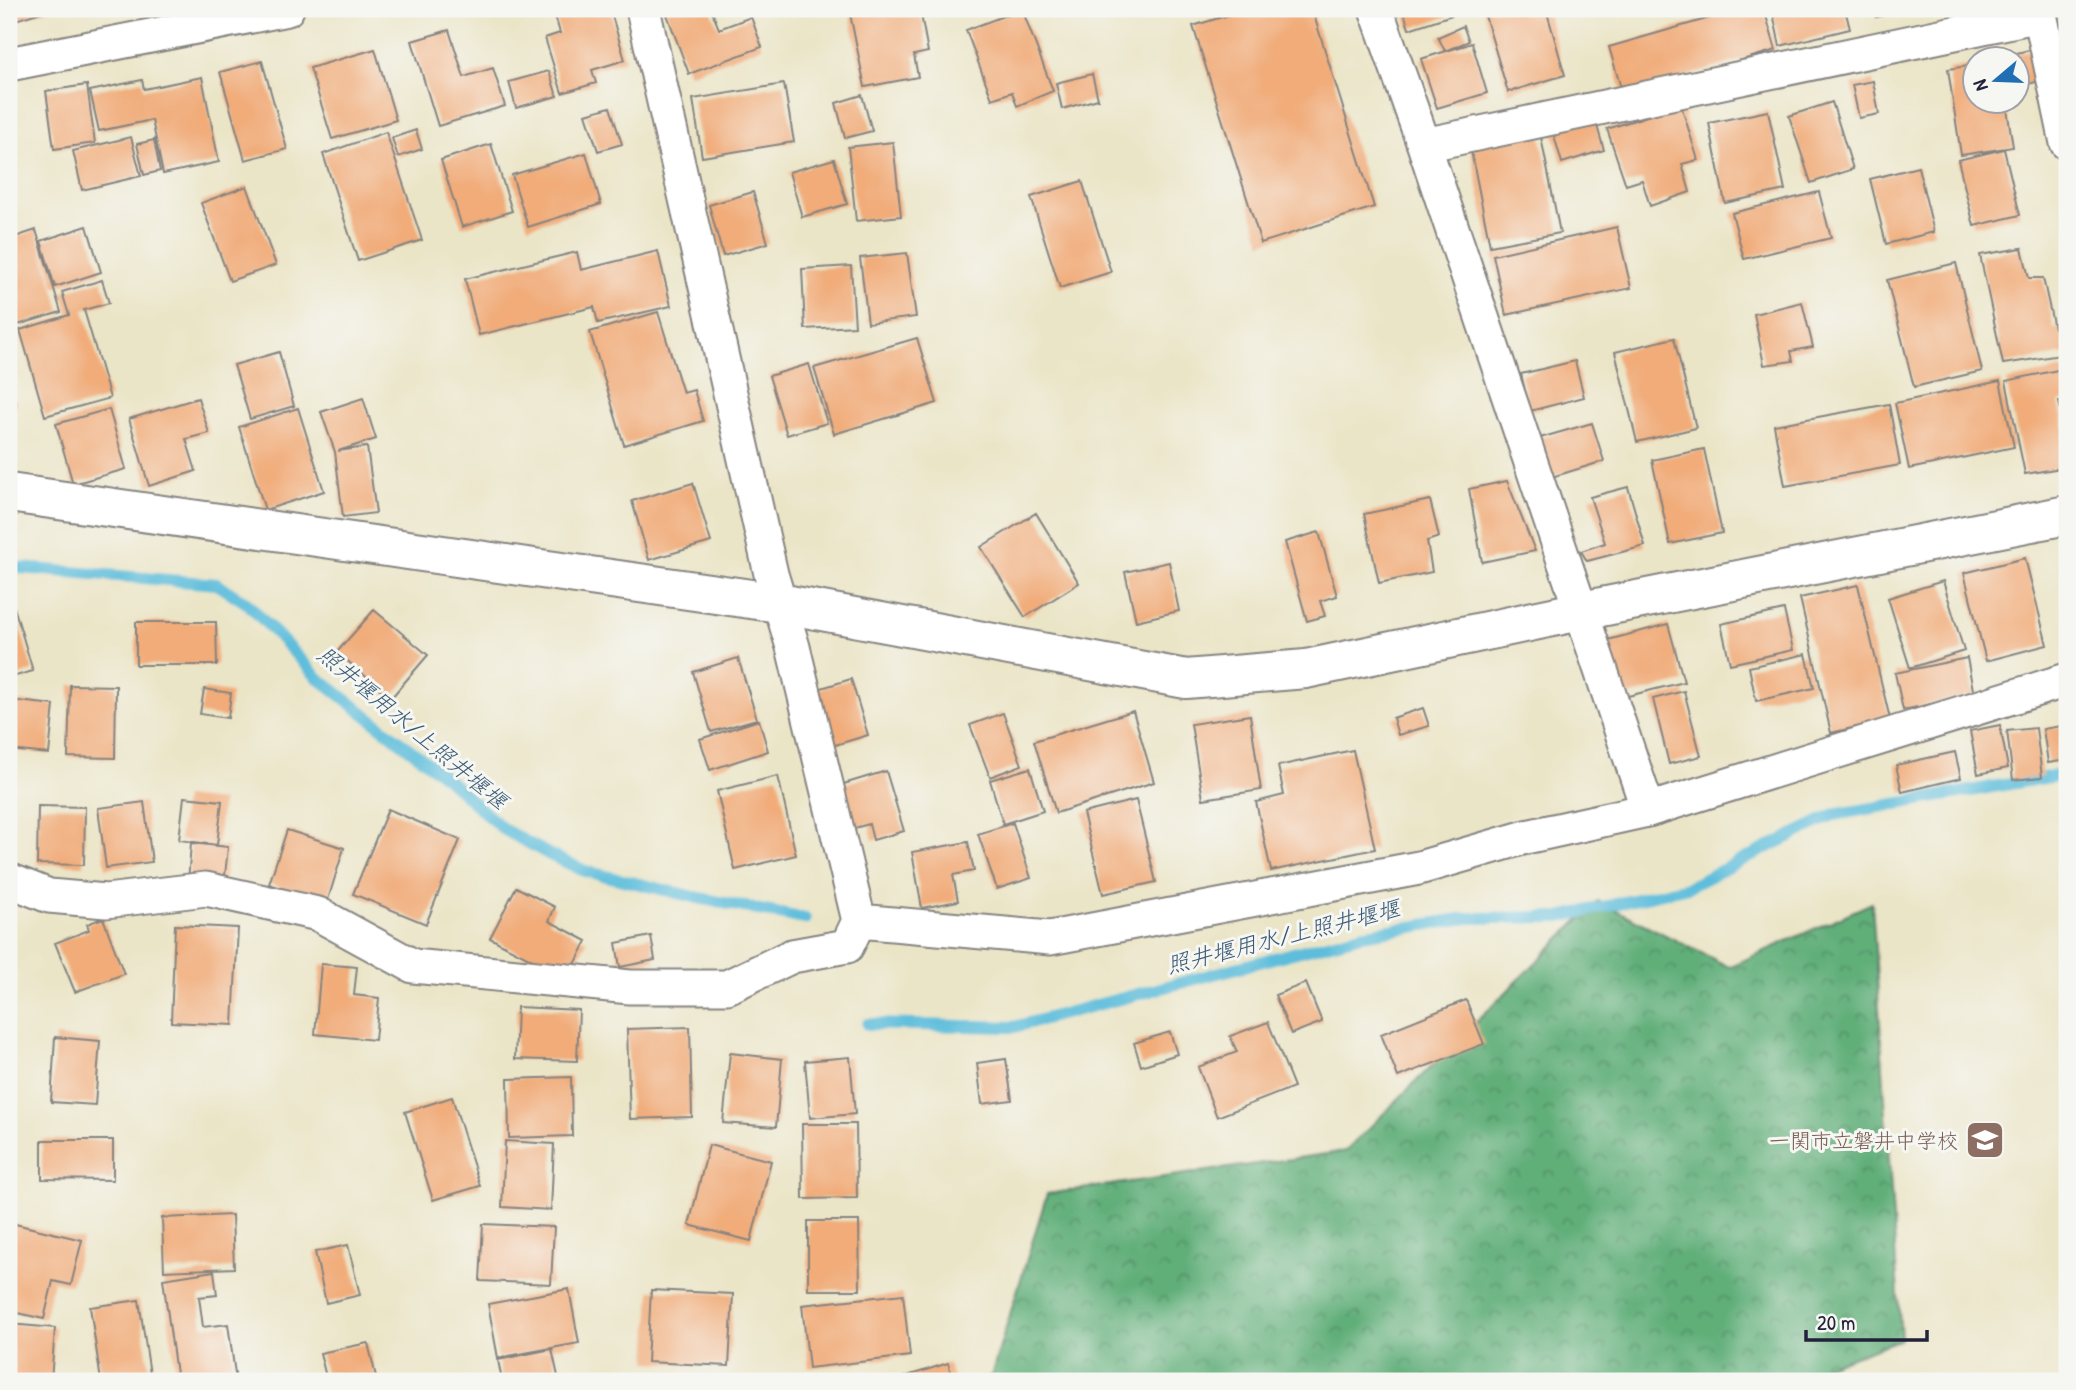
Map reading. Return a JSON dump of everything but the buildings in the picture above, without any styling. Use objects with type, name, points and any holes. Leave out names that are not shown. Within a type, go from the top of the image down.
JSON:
[{"type":"street","points":[[9,64],[287,9]]},
{"type":"street","points":[[9,880],[49,897],[106,901],[206,889],[318,914],[413,967],[630,988],[727,987],[792,957],[848,946],[859,921],[793,647],[779,603],[643,9]]},
{"type":"street","points":[[1376,9],[1648,810]]},
{"type":"street","points":[[1424,145],[2040,12],[2067,143]]},
{"type":"street","points":[[9,493],[779,603],[1186,678],[1306,669],[1581,611],[2067,515]]},
{"type":"street","points":[[859,921],[1050,938],[1419,868],[1526,837],[1648,810],[2067,680]]},
{"type":"green space","points":[[1598,901],[1729,967],[1872,903],[1901,1339],[1786,1381],[980,1381],[991,1376],[1047,1194],[1346,1151]]},
{"type":"waterway","name":"照井堰用水/上照井堰堰","points":[[9,567],[217,584],[248,604],[317,677],[443,775],[503,829],[585,871],[694,897],[805,919]]},
{"type":"waterway","name":"照井堰用水/上照井堰堰","points":[[868,1024],[1014,1027],[1361,935],[1467,918],[1560,917],[1688,887],[1833,815],[2067,774]]},
{"type":"place","name":"一関市立磐井中学校","points":[[1985,1140]]}]
